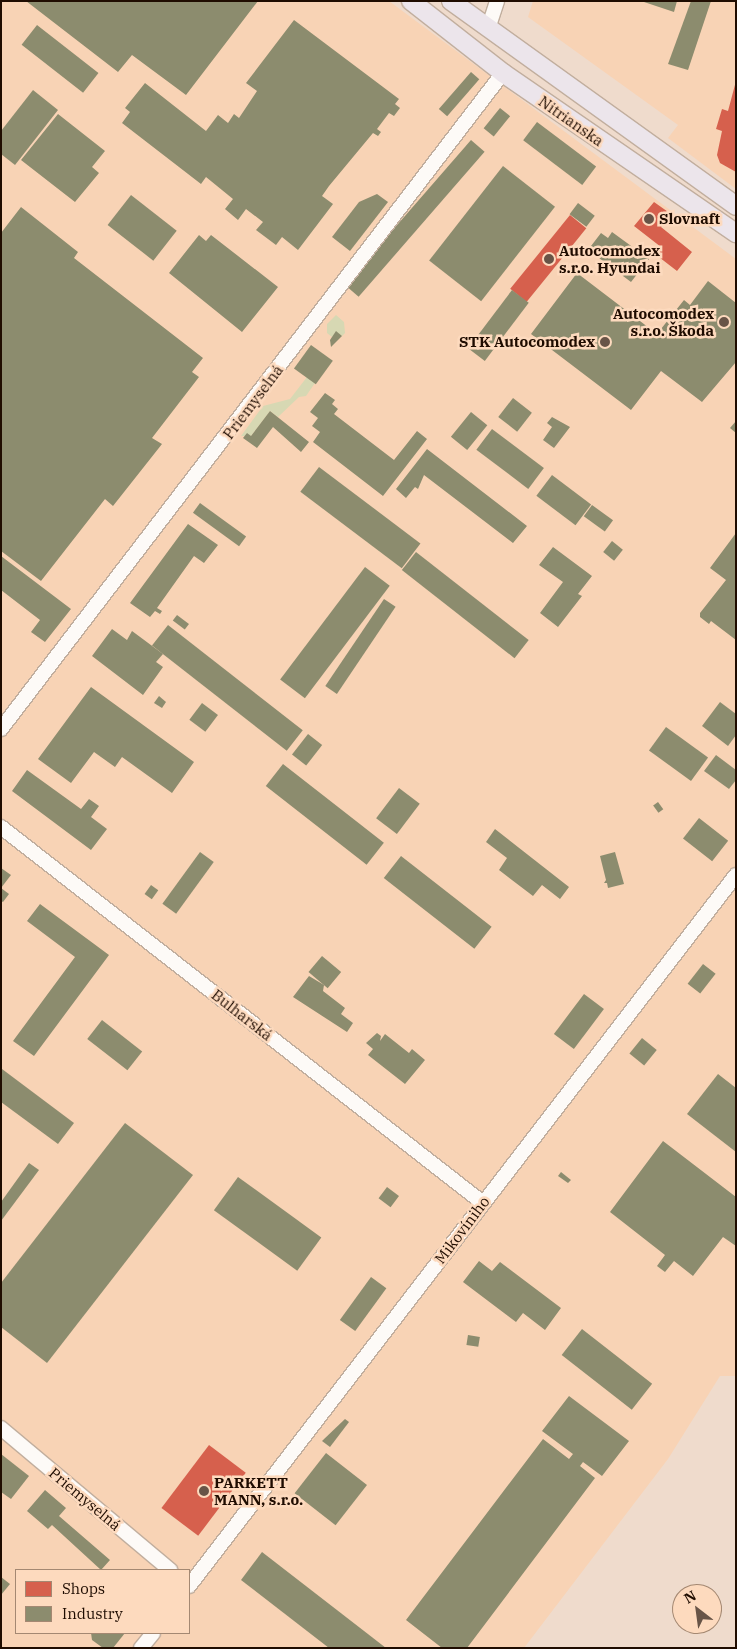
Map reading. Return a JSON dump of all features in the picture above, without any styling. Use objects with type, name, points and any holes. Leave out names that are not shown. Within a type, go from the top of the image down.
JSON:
[{"type":"main road","name":"Nitrianska","points":[[411,1],[458,35],[466,46],[503,73],[736,233]]},
{"type":"main road","name":"Nitrianska","points":[[451,1],[530,60],[736,206]]},
{"type":"main road","points":[[458,35],[477,36],[488,29],[503,73],[510,67],[530,60]]},
{"type":"street","points":[[488,29],[498,1]]},
{"type":"street","name":"Priemyselná","points":[[1,730],[503,73]]},
{"type":"street","name":"Bulharská","points":[[1,827],[483,1203]]},
{"type":"street","name":"Mikovíniho","points":[[190,1584],[736,875]]},
{"type":"street","name":"Priemyselná","points":[[1,1428],[169,1569]]},
{"type":"street","points":[[141,1648],[151,1634]]},
{"type":"shaded area","points":[[1,1],[389,1],[736,259],[736,1376],[720,1376],[668,1459],[524,1648],[1,1648]]},
{"type":"shaded area","points":[[533,1],[736,1],[736,189],[668,138],[678,125],[528,17]]},
{"type":"green space","points":[[336,315],[344,322],[345,333],[342,336],[336,332],[332,337],[327,333],[327,324]]},
{"type":"green space","points":[[307,377],[315,383],[306,396],[299,397],[278,417],[270,411],[251,436],[241,436],[263,406],[290,399]]},
{"type":"building: Shops","points":[[736,81],[736,172],[720,163],[717,155],[722,131],[716,129],[722,109],[728,111]]},
{"type":"building: Shops","points":[[654,202],[671,214],[661,227],[692,252],[677,271],[655,254],[661,247],[634,226]]},
{"type":"building: Shops","name":"Autocomodex s.r.o. Hyundai","points":[[570,215],[586,228],[527,302],[510,289]]},
{"type":"building: Shops","name":"PARKETT MANN, s.r.o.","points":[[209,1445],[246,1473],[198,1536],[161,1508]]},
{"type":"building: Industry","points":[[26,1],[258,1],[186,95],[132,55],[118,72]]},
{"type":"building: Industry","points":[[641,1],[677,1],[674,12]]},
{"type":"building: Industry","points":[[691,1],[711,1],[688,70],[668,64]]},
{"type":"building: Industry","points":[[294,20],[399,99],[395,104],[400,108],[394,116],[389,113],[377,129],[381,132],[378,136],[373,133],[329,186],[322,196],[333,204],[298,250],[282,237],[276,245],[256,230],[263,222],[246,209],[238,220],[225,209],[233,199],[206,177],[201,184],[122,123],[130,112],[125,108],[145,83],[206,131],[218,115],[228,123],[234,114],[239,118],[257,91],[246,83]]},
{"type":"building: Industry","points":[[37,25],[98,73],[83,93],[22,45]]},
{"type":"building: Industry","points":[[471,72],[479,79],[447,116],[439,109]]},
{"type":"building: Industry","points":[[33,90],[58,110],[15,165],[1,154],[1,131]]},
{"type":"building: Industry","points":[[500,108],[510,116],[494,136],[484,128]]},
{"type":"building: Industry","points":[[58,114],[105,151],[92,167],[99,173],[75,202],[21,160]]},
{"type":"building: Industry","points":[[537,122],[596,167],[582,185],[523,140]]},
{"type":"building: Industry","points":[[471,140],[485,152],[359,297],[345,285]]},
{"type":"building: Industry","points":[[503,166],[555,207],[481,301],[429,261]]},
{"type":"building: Industry","points":[[377,194],[388,202],[350,251],[332,237],[359,202]]},
{"type":"building: Industry","points":[[131,195],[177,231],[153,261],[108,225]]},
{"type":"building: Industry","points":[[578,203],[595,216],[586,227],[570,214]]},
{"type":"building: Industry","points":[[21,207],[78,252],[74,258],[203,358],[192,372],[199,377],[152,438],[162,444],[113,506],[105,499],[41,581],[1,551],[1,233]]},
{"type":"building: Industry","points":[[612,232],[649,259],[631,282],[591,252],[594,249],[591,246],[601,233],[608,238]]},
{"type":"building: Industry","points":[[199,235],[206,241],[211,235],[278,287],[242,332],[169,273]]},
{"type":"building: Industry","name":"STK Autocomodex","points":[[577,273],[657,334],[684,300],[690,305],[708,281],[736,303],[736,362],[702,402],[661,371],[631,410],[531,334]]},
{"type":"building: Industry","points":[[512,290],[529,303],[485,361],[468,348]]},
{"type":"building: Industry","points":[[336,331],[342,336],[331,347],[330,340]]},
{"type":"building: Industry","points":[[311,345],[333,361],[316,384],[294,368]]},
{"type":"building: Industry","points":[[325,393],[335,400],[332,404],[338,409],[334,414],[394,460],[417,431],[427,439],[383,496],[313,442],[320,432],[312,426],[318,418],[310,412]]},
{"type":"building: Industry","points":[[513,398],[532,413],[517,432],[498,417]]},
{"type":"building: Industry","points":[[270,411],[309,442],[301,452],[273,427],[257,448],[243,438],[247,433],[251,436]]},
{"type":"building: Industry","points":[[471,412],[487,425],[467,450],[451,437]]},
{"type":"building: Industry","points":[[552,417],[570,427],[554,448],[543,440],[552,427],[547,423]]},
{"type":"building: Industry","points":[[736,421],[736,433],[730,428]]},
{"type":"building: Industry","points":[[492,429],[544,468],[528,489],[476,450]]},
{"type":"building: Industry","points":[[427,449],[527,526],[513,543],[424,475],[418,489],[415,487],[406,498],[396,489]]},
{"type":"building: Industry","points":[[319,467],[420,543],[402,568],[300,492]]},
{"type":"building: Industry","points":[[552,475],[591,504],[575,525],[536,496]]},
{"type":"building: Industry","points":[[200,503],[246,537],[239,546],[193,513]]},
{"type":"building: Industry","points":[[592,505],[613,520],[605,532],[584,516]]},
{"type":"building: Industry","points":[[188,524],[218,545],[204,563],[194,556],[157,608],[162,611],[160,614],[155,611],[150,617],[130,603]]},
{"type":"building: Industry","points":[[736,533],[736,640],[711,621],[709,624],[700,617],[700,613],[726,580],[710,568]]},
{"type":"building: Industry","points":[[612,541],[623,550],[614,561],[603,552]]},
{"type":"building: Industry","points":[[553,547],[592,576],[578,594],[582,596],[558,627],[540,613],[563,582],[539,565]]},
{"type":"building: Industry","points":[[416,552],[529,640],[515,658],[402,570]]},
{"type":"building: Industry","points":[[1,556],[71,609],[45,642],[31,632],[40,620],[1,590]]},
{"type":"building: Industry","points":[[365,567],[390,586],[305,698],[280,680]]},
{"type":"building: Industry","points":[[384,599],[396,607],[337,694],[325,686]]},
{"type":"building: Industry","points":[[177,615],[189,624],[185,630],[173,621]]},
{"type":"building: Industry","points":[[168,625],[303,730],[287,751],[152,645]]},
{"type":"building: Industry","points":[[112,629],[127,640],[132,631],[163,654],[156,662],[163,667],[143,695],[92,656]]},
{"type":"building: Industry","points":[[91,687],[194,762],[172,793],[122,757],[115,767],[94,752],[71,783],[38,759]]},
{"type":"building: Industry","points":[[159,696],[166,702],[162,708],[154,703]]},
{"type":"building: Industry","points":[[720,702],[736,714],[736,735],[728,746],[702,726]]},
{"type":"building: Industry","points":[[202,703],[218,715],[205,732],[189,720]]},
{"type":"building: Industry","points":[[666,727],[708,758],[691,781],[649,750]]},
{"type":"building: Industry","points":[[308,734],[322,745],[306,766],[292,754]]},
{"type":"building: Industry","points":[[716,755],[736,770],[736,780],[729,789],[704,771]]},
{"type":"building: Industry","points":[[283,764],[384,843],[367,865],[266,786]]},
{"type":"building: Industry","points":[[27,770],[81,809],[89,799],[99,806],[91,817],[107,829],[91,850],[12,791]]},
{"type":"building: Industry","points":[[399,788],[420,804],[397,834],[376,818]]},
{"type":"building: Industry","points":[[658,802],[663,809],[658,813],[653,806]]},
{"type":"building: Industry","points":[[699,818],[728,841],[712,861],[683,838]]},
{"type":"building: Industry","points":[[495,829],[569,887],[560,899],[542,885],[533,896],[499,870],[507,858],[486,842]]},
{"type":"building: Industry","points":[[200,852],[214,862],[176,914],[162,904]]},
{"type":"building: Industry","points":[[615,852],[624,884],[608,888],[607,883],[604,883],[606,880],[600,856]]},
{"type":"building: Industry","points":[[401,856],[492,927],[474,949],[384,878]]},
{"type":"building: Industry","points":[[1,868],[11,875],[1,888]]},
{"type":"building: Industry","points":[[151,885],[158,890],[152,899],[145,894]]},
{"type":"building: Industry","points":[[1,888],[9,894],[3,902],[1,901]]},
{"type":"building: Industry","points":[[40,904],[109,955],[34,1056],[13,1041],[75,957],[27,921]]},
{"type":"building: Industry","points":[[322,956],[341,972],[328,988],[309,972]]},
{"type":"building: Industry","points":[[703,964],[716,974],[700,994],[688,984]]},
{"type":"building: Industry","points":[[309,976],[324,985],[323,991],[345,1008],[341,1014],[353,1023],[347,1032],[293,997]]},
{"type":"building: Industry","points":[[584,994],[604,1009],[574,1049],[554,1034]]},
{"type":"building: Industry","points":[[102,1020],[142,1051],[127,1070],[87,1039]]},
{"type":"building: Industry","points":[[377,1033],[381,1036],[380,1041],[385,1034],[409,1053],[412,1049],[425,1060],[405,1084],[368,1055],[373,1049],[366,1043]]},
{"type":"building: Industry","points":[[642,1038],[657,1050],[644,1066],[629,1054]]},
{"type":"building: Industry","points":[[2,1069],[74,1123],[58,1144],[1,1102]]},
{"type":"building: Industry","points":[[718,1074],[736,1088],[736,1152],[687,1114]]},
{"type":"building: Industry","points":[[125,1123],[193,1175],[47,1363],[1,1327],[1,1283]]},
{"type":"building: Industry","points":[[663,1141],[736,1197],[736,1246],[723,1237],[693,1276],[674,1261],[665,1272],[657,1266],[665,1255],[610,1212]]},
{"type":"building: Industry","points":[[29,1163],[39,1170],[1,1221],[1,1202]]},
{"type":"building: Industry","points":[[561,1172],[571,1180],[568,1183],[558,1176]]},
{"type":"building: Industry","points":[[238,1177],[321,1238],[297,1271],[214,1210]]},
{"type":"building: Industry","points":[[387,1187],[399,1196],[391,1207],[379,1198]]},
{"type":"building: Industry","points":[[479,1261],[492,1271],[500,1262],[561,1308],[545,1330],[523,1313],[516,1322],[463,1282]]},
{"type":"building: Industry","points":[[371,1277],[386,1288],[355,1331],[340,1320]]},
{"type":"building: Industry","points":[[582,1329],[652,1384],[632,1410],[562,1355]]},
{"type":"building: Industry","points":[[468,1335],[480,1337],[478,1347],[466,1345]]},
{"type":"building: Industry","points":[[569,1396],[629,1441],[602,1476],[583,1462],[580,1466],[595,1478],[467,1648],[442,1648],[406,1620],[543,1439],[569,1459],[573,1454],[542,1431]]},
{"type":"building: Industry","points":[[345,1419],[349,1422],[330,1447],[322,1441]]},
{"type":"building: Industry","points":[[326,1453],[367,1485],[336,1525],[295,1493]]},
{"type":"building: Industry","points":[[1,1454],[29,1476],[11,1499],[1,1492]]},
{"type":"building: Industry","points":[[45,1490],[66,1508],[59,1516],[110,1560],[100,1569],[52,1525],[48,1529],[27,1511]]},
{"type":"building: Industry","points":[[262,1552],[386,1648],[329,1648],[241,1580]]},
{"type":"building: Industry","points":[[1,1577],[10,1584],[1,1595]]},
{"type":"building: Industry","points":[[91,1634],[124,1634],[113,1648],[103,1648],[92,1640]]},
{"type":"place","name":"Slovnaft","points":[[649,219]]},
{"type":"place","name":"Autocomodex s.r.o. Hyundai","points":[[549,259]]},
{"type":"place","name":"Autocomodex s.r.o. Škoda","points":[[724,322]]},
{"type":"place","name":"STK Autocomodex","points":[[605,342]]},
{"type":"place","name":"PARKETT MANN, s.r.o.","points":[[204,1491]]}]
